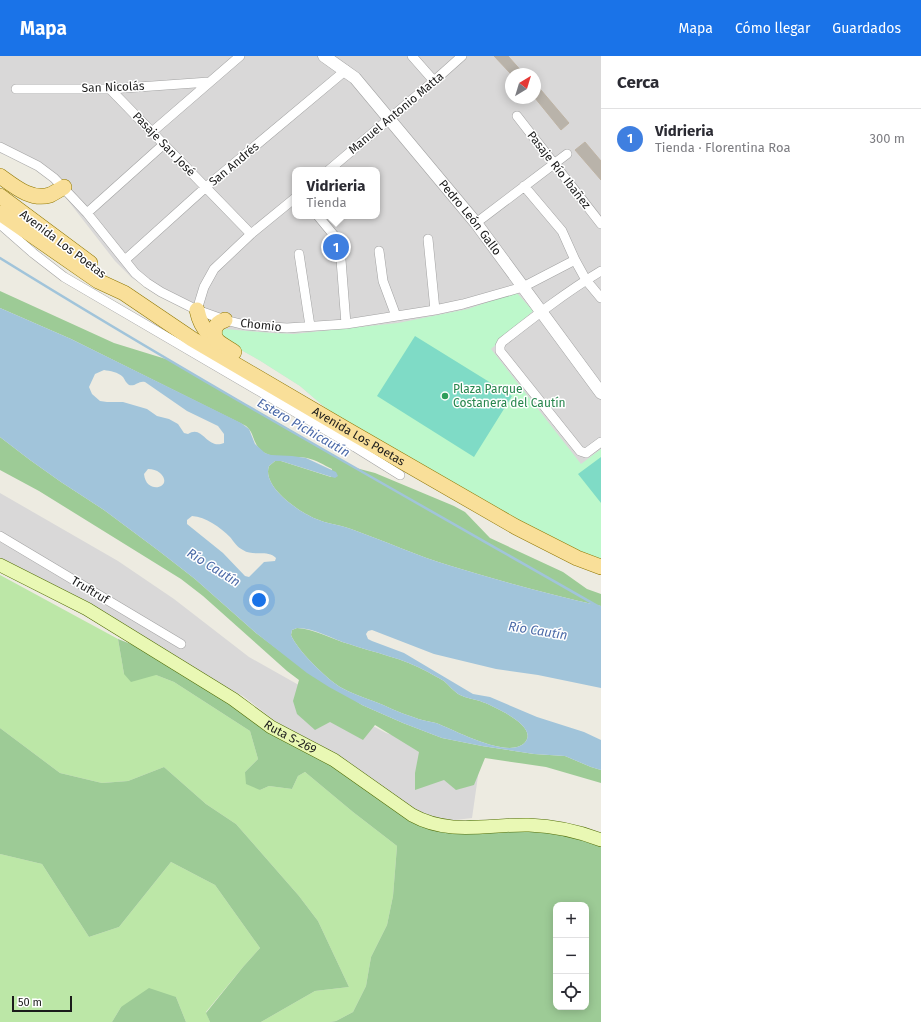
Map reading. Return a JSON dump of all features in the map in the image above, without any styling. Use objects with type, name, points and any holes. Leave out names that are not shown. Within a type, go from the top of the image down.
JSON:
[{"type":"main road","points":[[0,176],[24,192],[36,196],[50,195],[64,187]]},
{"type":"main road","points":[[0,185],[35,222]]},
{"type":"main road","name":"Avenida Los Poetas","points":[[0,196],[104,274],[124,293],[192,339],[516,527],[577,558],[601,567]]},
{"type":"main road","name":"Avenida Los Poetas","points":[[0,213],[59,253],[98,282],[124,293]]},
{"type":"main road","points":[[0,220],[59,253]]},
{"type":"main road","points":[[197,310],[198,317],[211,337],[301,393],[330,420]]},
{"type":"main road","points":[[218,342],[214,336],[214,328],[218,323],[225,320]]},
{"type":"main road","name":"Ruta S-269","points":[[0,565],[87,609],[233,699],[271,727],[334,760],[412,815],[425,821],[449,827],[514,825],[544,826],[573,831],[601,840]]},
{"type":"street","points":[[152,132],[240,56]]},
{"type":"street","name":"Pedro León Gallo","points":[[324,56],[346,70],[355,78],[476,223],[601,394]]},
{"type":"street","points":[[412,56],[434,81]]},
{"type":"street","name":"Manuel Antonio Matta","points":[[333,167],[462,56]]},
{"type":"street","name":"San Andrés","points":[[125,260],[206,187],[346,70]]},
{"type":"street","name":"San Nicolás","points":[[16,89],[110,89],[209,82]]},
{"type":"street","name":"Pasaje San José","points":[[110,89],[251,234]]},
{"type":"street","name":"Pasaje Río Ibañez","points":[[517,116],[601,224]]},
{"type":"street","points":[[87,213],[164,144]]},
{"type":"street","name":"Chomio","points":[[0,147],[38,166],[64,187],[135,273],[147,283],[161,292],[197,310],[245,325],[287,328],[346,324],[435,310],[463,304],[523,287],[575,260]]},
{"type":"street","points":[[476,223],[567,154]]},
{"type":"street","points":[[524,186],[562,231],[586,280],[601,298]]},
{"type":"street","points":[[197,310],[204,287],[214,269],[251,234],[292,200]]},
{"type":"street","points":[[320,219],[337,239],[340,247],[346,324]]},
{"type":"street","points":[[0,224],[33,253],[64,277],[355,447],[400,475]]},
{"type":"street","points":[[428,239],[435,310]]},
{"type":"street","points":[[379,251],[383,281],[396,316]]},
{"type":"street","points":[[299,254],[310,326]]},
{"type":"street","points":[[601,271],[541,312],[502,342],[500,346],[500,352],[580,451],[586,453],[601,442]]},
{"type":"street","name":"Truftruf","points":[[0,536],[181,644]]},
{"type":"shaded area","points":[[0,56],[601,56],[601,563],[335,416],[300,386],[232,345],[221,332],[225,328],[186,310],[132,278],[115,261],[52,180],[35,167],[0,153]]},
{"type":"shaded area","name":"Plaza Parque Costanera del Cautín","points":[[415,336],[512,396],[474,457],[377,396]]},
{"type":"shaded area","points":[[601,457],[601,503],[578,474]]},
{"type":"shaded area","points":[[0,493],[118,561],[174,599],[249,657],[336,706],[386,733],[480,762],[472,818],[447,821],[423,816],[342,759],[279,724],[243,696],[94,621],[0,570]]},
{"type":"green space","points":[[0,291],[114,343],[169,360],[356,468],[375,473],[454,506],[465,512],[490,538],[563,572],[587,589],[601,594],[601,606],[526,588],[451,566],[351,529],[313,518],[295,507],[275,488],[270,481],[268,473],[269,466],[275,461],[281,461],[331,477],[332,469],[317,461],[307,458],[279,457],[263,452],[257,446],[251,432],[246,426],[71,339],[0,308]]},
{"type":"green space","points":[[516,292],[533,311],[491,349],[581,464],[601,449],[601,563],[579,554],[335,416],[300,386],[232,345],[222,337],[221,332],[225,329],[294,334],[398,323],[468,309]]},
{"type":"green space","points":[[0,437],[61,482],[104,510],[159,551],[195,579],[256,633],[280,651],[362,705],[442,738],[534,754],[565,756],[601,770],[601,783],[546,767],[485,758],[474,785],[456,790],[444,780],[415,790],[415,773],[419,752],[375,725],[363,740],[330,722],[315,730],[297,714],[293,701],[299,680],[203,596],[181,579],[39,491],[0,470]]},
{"type":"green space","points":[[0,575],[118,639],[124,674],[156,675],[174,682],[250,731],[258,759],[245,772],[260,790],[269,786],[292,789],[298,776],[305,772],[397,846],[393,896],[387,925],[371,957],[366,986],[353,1012],[336,1021],[330,1022],[261,1022],[315,991],[349,987],[318,921],[299,896],[236,824],[206,804],[164,767],[128,781],[102,783],[60,773],[0,728]]},
{"type":"green space","points":[[297,628],[317,632],[342,642],[399,659],[418,667],[444,681],[460,695],[486,703],[511,716],[525,729],[528,735],[526,741],[519,747],[508,748],[496,746],[468,737],[436,723],[403,714],[356,695],[334,683],[305,656],[291,635],[292,630]]},
{"type":"green space","points":[[118,639],[146,650],[307,752],[441,827],[470,820],[519,821],[601,838],[601,1022],[330,1022],[336,1021],[353,1012],[366,986],[371,957],[387,925],[393,896],[397,846],[305,772],[298,776],[292,789],[269,786],[260,790],[246,784],[245,772],[258,759],[250,731],[174,682],[156,675],[131,682],[124,674]]},
{"type":"green space","points":[[0,728],[60,773],[102,783],[128,781],[164,767],[206,804],[236,824],[299,896],[318,921],[349,987],[315,991],[261,1022],[210,1022],[206,1013],[260,948],[215,885],[171,862],[119,927],[89,937],[42,864],[0,854]]},
{"type":"green space","points":[[0,854],[42,864],[89,937],[119,927],[171,862],[215,885],[260,948],[206,1012],[210,1022],[186,1022],[176,997],[121,1007],[112,1022],[0,1022]]},
{"type":"green space","points":[[149,988],[176,997],[186,1022],[112,1022],[121,1007]]},
{"type":"water","name":"Río Cautín","points":[[0,308],[71,339],[241,423],[249,429],[255,444],[265,453],[271,455],[306,458],[336,472],[338,476],[335,478],[281,461],[275,461],[269,466],[268,473],[270,481],[275,488],[295,507],[313,518],[351,529],[451,566],[526,588],[601,606],[601,688],[538,675],[496,669],[434,654],[372,630],[368,631],[366,634],[368,639],[404,653],[473,694],[490,697],[537,717],[584,732],[601,740],[601,770],[565,756],[534,754],[442,738],[362,705],[329,687],[307,673],[256,633],[195,579],[159,551],[104,510],[61,482],[0,437]],"holes":[[[104,370],[114,372],[121,375],[129,385],[145,382],[187,411],[218,426],[224,434],[224,443],[213,443],[197,432],[188,434],[184,433],[178,424],[169,419],[157,416],[147,409],[123,402],[100,401],[92,394],[89,387],[95,374]],[[148,469],[156,470],[164,478],[164,482],[162,485],[154,487],[149,485],[144,474]],[[192,516],[208,520],[230,537],[241,549],[251,553],[264,553],[272,555],[276,558],[275,561],[264,562],[249,577],[245,576],[223,553],[187,524],[187,520]],[[304,628],[343,642],[399,659],[418,667],[444,681],[460,695],[486,703],[511,716],[525,729],[528,735],[526,741],[519,747],[508,748],[496,746],[468,737],[436,723],[403,714],[348,691],[327,677],[305,656],[294,641],[291,635],[292,630]]]},
{"type":"building","points":[[494,56],[508,56],[519,68],[505,68]]},
{"type":"building","points":[[541,90],[569,123],[561,130],[540,104]]},
{"type":"building","points":[[585,142],[601,161],[601,180],[575,150]]},
{"type":"waterway","name":"Estero Pichicautín","points":[[0,258],[224,392],[601,608]]},
{"type":"place","name":"Vidrieria","points":[[336,247]]},
{"type":"place","name":"Plaza Parque Costanera del Cautín","points":[[445,396]]}]
